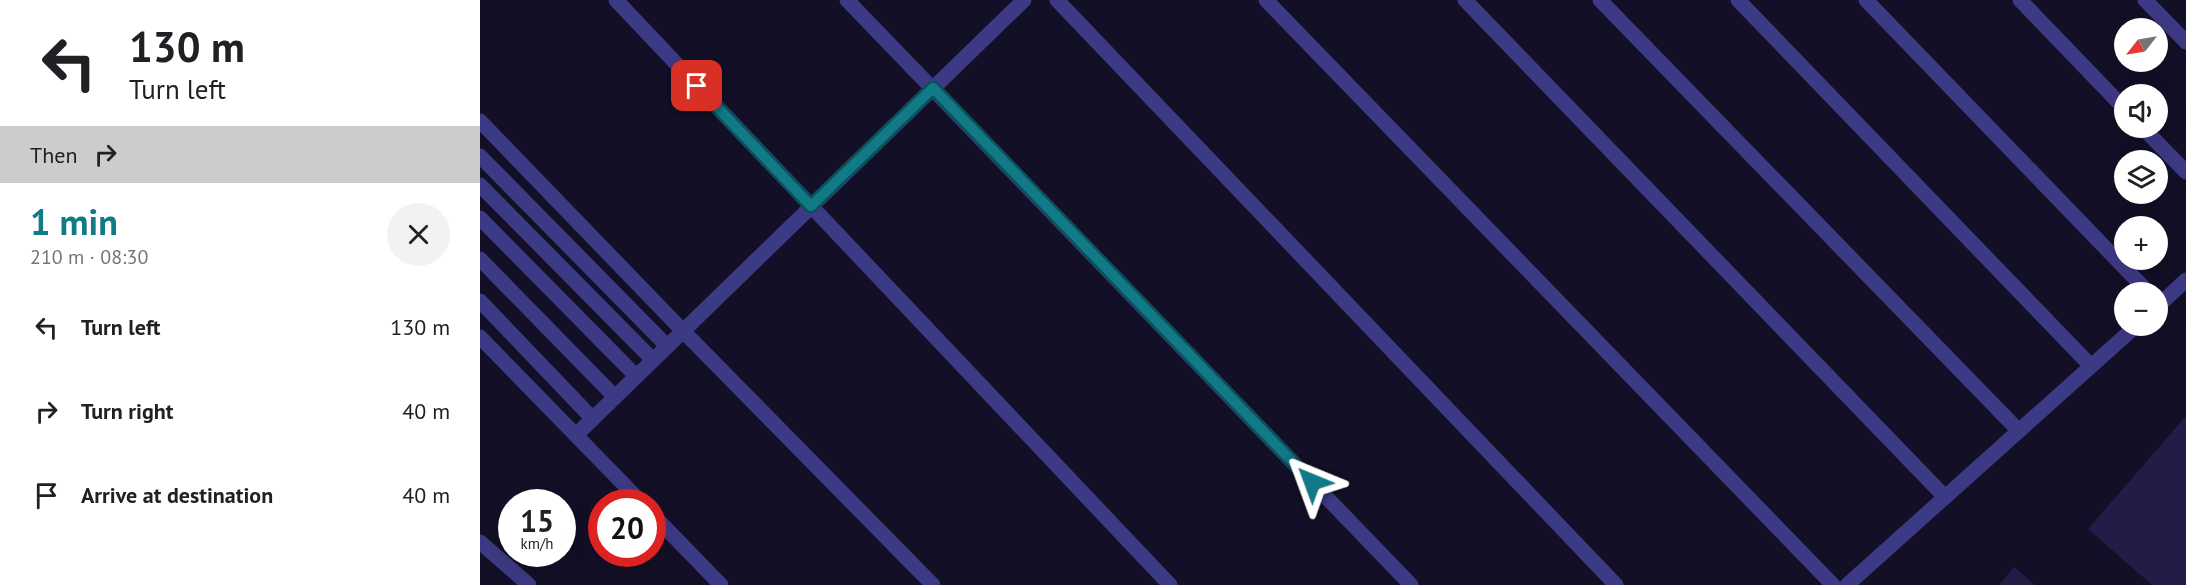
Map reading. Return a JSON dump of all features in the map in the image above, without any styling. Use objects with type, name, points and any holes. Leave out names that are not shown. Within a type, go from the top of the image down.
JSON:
[{"type":"lane","points":[[616,0],[1170,585]]},
{"type":"lane","points":[[847,0],[1411,585]]},
{"type":"lane","points":[[576,435],[1024,0]]},
{"type":"lane","points":[[1057,0],[1616,585]]},
{"type":"lane","points":[[1266,0],[1833,585]]},
{"type":"lane","points":[[1465,0],[1945,497]]},
{"type":"lane","points":[[1600,0],[2019,430]]},
{"type":"lane","points":[[1738,0],[2091,366]]},
{"type":"lane","points":[[1866,0],[2138,282]]},
{"type":"lane","points":[[2020,0],[2114,98]]},
{"type":"lane","points":[[2145,0],[2186,42]]},
{"type":"lane","points":[[480,121],[933,585]]},
{"type":"lane","points":[[2153,138],[2186,172]]},
{"type":"lane","points":[[480,156],[667,346]]},
{"type":"lane","points":[[480,184],[653,360]]},
{"type":"lane","points":[[480,218],[636,376]]},
{"type":"lane","points":[[480,259],[615,397]]},
{"type":"lane","points":[[2168,295],[2186,280]]},
{"type":"lane","points":[[480,301],[593,419]]},
{"type":"lane","points":[[1846,585],[2125,336]]},
{"type":"lane","points":[[480,337],[628,489]]},
{"type":"lane","points":[[666,528],[721,585]]},
{"type":"lane","points":[[480,542],[530,585]]},
{"type":"building","points":[[2186,416],[2186,585],[2152,585],[2088,529]]},
{"type":"building","points":[[2014,567],[2035,585],[1999,585]]},
{"type":"route","points":[[697,86],[811,206],[933,88],[1312,482]]}]
